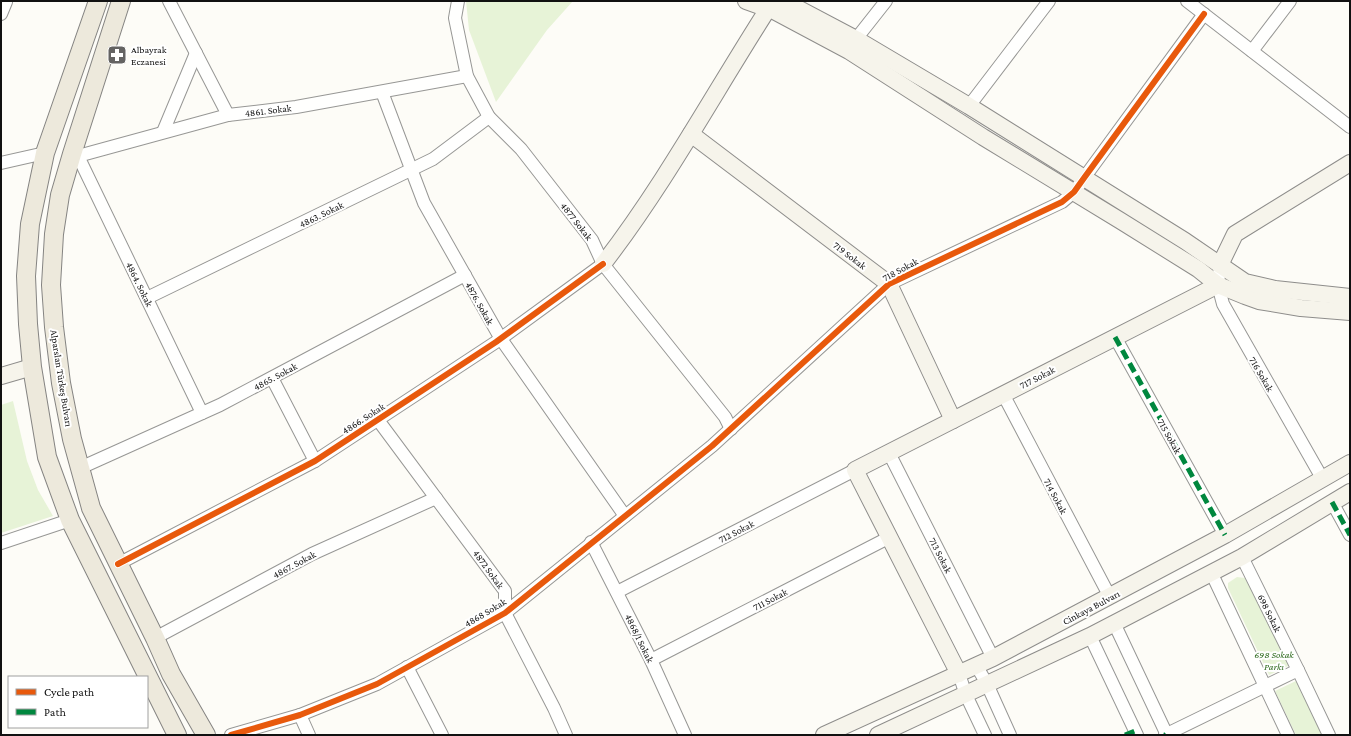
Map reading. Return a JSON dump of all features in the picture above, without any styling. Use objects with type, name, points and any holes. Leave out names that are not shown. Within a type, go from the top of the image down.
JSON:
[{"type":"main road","points":[[98,1],[45,153],[30,224],[26,276],[28,324],[32,367],[47,457],[70,520],[145,676]]},
{"type":"main road","name":"Alparslan Türkeş Bulvarı","points":[[121,1],[75,155],[60,195],[54,234],[51,284],[61,383],[72,439],[92,508],[171,674],[206,735]]},
{"type":"main road","points":[[746,1],[770,5],[849,51],[1198,270],[1218,285],[1259,300],[1301,308],[1350,312]]},
{"type":"main road","points":[[784,1],[856,39],[969,106],[1185,241],[1245,282],[1275,289],[1350,297]]},
{"type":"main road","points":[[603,264],[624,237],[691,134],[770,5]]},
{"type":"main road","name":"719 Sokak","points":[[691,134],[889,284],[953,420]]},
{"type":"main road","points":[[1220,264],[1235,234],[1350,163]]},
{"type":"main road","name":"717 Sokak","points":[[855,470],[1218,285]]},
{"type":"main road","points":[[1,376],[32,367]]},
{"type":"main road","name":"Cinkaya Bulvarı","points":[[824,735],[993,658],[1225,535],[1350,463]]},
{"type":"main road","points":[[855,470],[959,674]]},
{"type":"main road","points":[[878,735],[1090,636],[1242,557],[1350,492]]},
{"type":"main road","points":[[148,682],[173,734]]},
{"type":"street","points":[[169,1],[228,115]]},
{"type":"street","name":"4877 Sokak","points":[[458,1],[455,18],[467,76],[489,117],[521,150],[592,240],[603,264],[725,417],[731,429]]},
{"type":"street","points":[[856,39],[886,1]]},
{"type":"street","points":[[969,106],[1049,1]]},
{"type":"street","points":[[1187,1],[1350,127]]},
{"type":"street","points":[[1252,51],[1290,1]]},
{"type":"street","points":[[1,14],[6,2]]},
{"type":"street","name":"718 Sokak","points":[[731,429],[889,284],[1062,202],[1074,192],[1204,14]]},
{"type":"street","points":[[163,132],[196,54]]},
{"type":"street","name":"4861. Sokak","points":[[75,155],[228,115],[382,92],[467,76]]},
{"type":"street","name":"4876. Sokak","points":[[382,92],[424,203],[464,275],[501,339],[625,516]]},
{"type":"street","name":"4863. Sokak","points":[[147,298],[433,159],[489,117]]},
{"type":"street","points":[[1,163],[45,153]]},
{"type":"street","name":"4864. Sokak","points":[[75,155],[147,298],[202,413]]},
{"type":"street","name":"4866. Sokak","points":[[118,564],[315,460],[501,339],[603,264]]},
{"type":"street","name":"716 Sokak","points":[[1220,264],[1218,285],[1223,304],[1322,478]]},
{"type":"street","name":"4865. Sokak","points":[[80,468],[202,413],[272,378],[464,275]]},
{"type":"street","name":"715 Sokak","points":[[1115,337],[1225,535]]},
{"type":"street","points":[[272,378],[315,460]]},
{"type":"street","name":"714 Sokak","points":[[1003,394],[1110,597]]},
{"type":"street","name":"4872 Sokak","points":[[378,420],[504,591],[505,613],[554,708],[566,735]]},
{"type":"street","name":"4868 Sokak","points":[[231,735],[300,715],[377,684],[505,613],[731,429]]},
{"type":"street","name":"713 Sokak","points":[[889,453],[993,658]]},
{"type":"street","name":"712 Sokak","points":[[617,592],[855,470]]},
{"type":"street","name":"4867. Sokak","points":[[155,638],[312,554],[436,498]]},
{"type":"street","points":[[1332,502],[1350,535]]},
{"type":"street","points":[[1,543],[70,520]]},
{"type":"street","name":"711 Sokak","points":[[651,660],[890,537]]},
{"type":"street","name":"4868/1 Sokak","points":[[591,542],[651,660],[684,735]]},
{"type":"street","name":"698 Sokak","points":[[1242,557],[1329,735]]},
{"type":"street","points":[[1211,572],[1288,735]]},
{"type":"street","points":[[1114,623],[1166,735],[1298,670]]},
{"type":"street","points":[[1090,636],[1133,734]]},
{"type":"street","points":[[976,665],[987,684],[1010,735]]},
{"type":"street","points":[[407,667],[442,735]]},
{"type":"street","points":[[959,674],[966,695],[985,735]]},
{"type":"street","points":[[300,715],[309,735]]},
{"type":"green space","points":[[466,1],[573,1],[547,30],[496,102],[469,30]]},
{"type":"green space","points":[[13,401],[27,461],[38,490],[53,516],[1,533],[1,405]]},
{"type":"green space","name":"698 Sokak Parkı","points":[[1237,577],[1245,578],[1290,665],[1269,675],[1228,588],[1228,583]]},
{"type":"green space","name":"698 Sokak Parkı","points":[[1298,680],[1324,735],[1296,735],[1275,691]]},
{"type":"marked path","points":[[1115,337],[1225,535]]},
{"type":"marked path","points":[[1332,502],[1350,535]]},
{"type":"marked path","points":[[1125,735],[1135,731]]},
{"type":"cycle path","points":[[231,735],[300,715],[377,684],[505,613],[712,446],[889,284],[1062,202],[1074,192],[1204,14]]},
{"type":"cycle path","points":[[118,564],[315,461],[496,342],[603,264]]},
{"type":"place","name":"Albayrak Eczanesi","points":[[117,55]]}]
